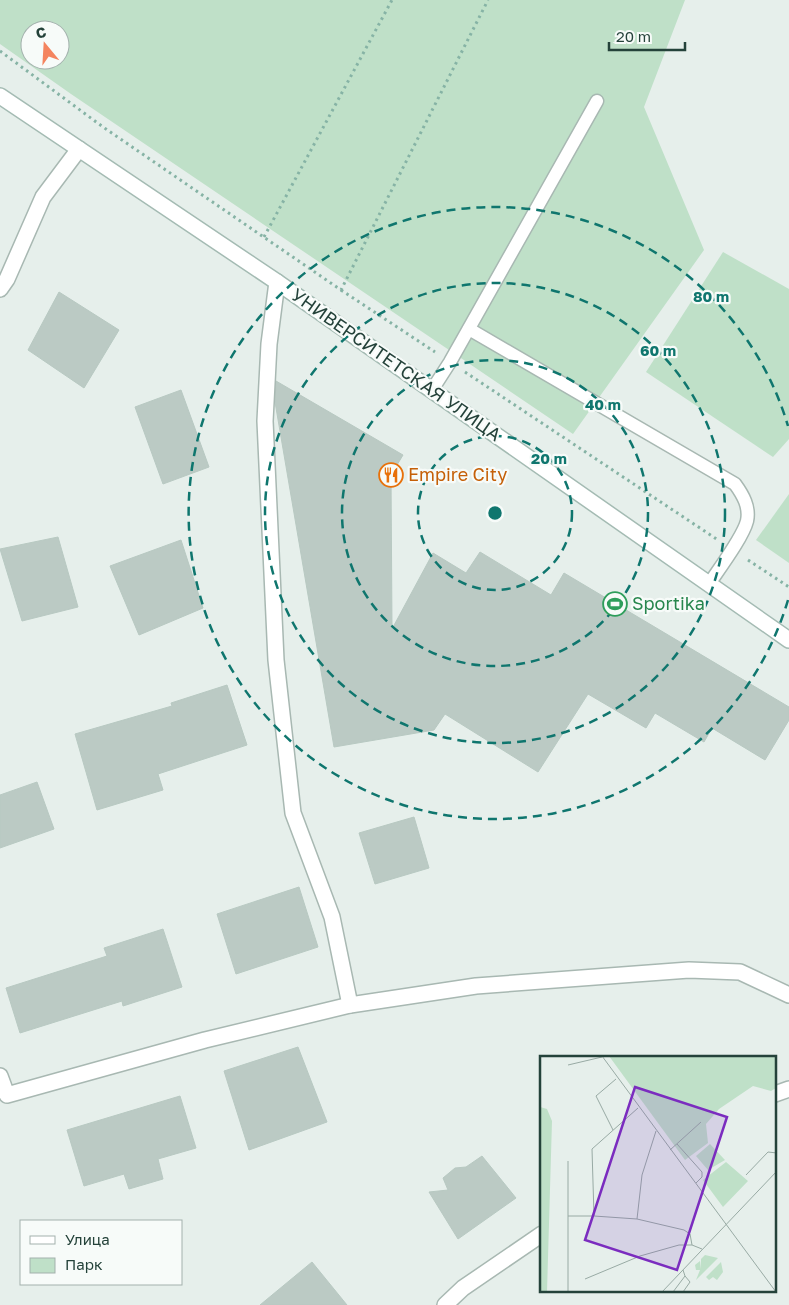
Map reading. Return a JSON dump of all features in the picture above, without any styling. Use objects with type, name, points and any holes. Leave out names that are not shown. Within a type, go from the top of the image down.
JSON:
[{"type":"street","name":"УНИВЕРСИТЕТСКАЯ УЛИЦА","points":[[0,96],[278,282],[789,640]]},
{"type":"street","points":[[0,289],[7,278],[43,198],[79,149]]},
{"type":"street","points":[[278,282],[269,344],[265,421],[276,660],[294,813],[332,917],[350,1005]]},
{"type":"street","points":[[0,1076],[3,1096],[204,1040],[350,1005],[476,986],[689,970],[740,972],[789,995]]},
{"type":"street","points":[[776,1094],[789,1088]]},
{"type":"street","points":[[444,1305],[463,1288],[540,1235]]},
{"type":"lane","points":[[432,390],[469,329],[597,101]]},
{"type":"lane","points":[[469,329],[736,484],[747,508],[747,521],[732,549],[709,584]]},
{"type":"path","points":[[264,237],[392,0]]},
{"type":"path","points":[[341,290],[488,0]]},
{"type":"path","points":[[0,51],[111,132],[341,290],[789,587]]},
{"type":"green space","points":[[0,0],[685,0],[644,107],[704,250],[573,434],[37,70],[70,70],[70,20],[20,20],[20,58],[0,44]]},
{"type":"green space","points":[[723,252],[789,289],[789,439],[773,457],[646,372]]},
{"type":"green space","points":[[789,494],[789,563],[756,540]]},
{"type":"building","points":[[59,292],[119,330],[84,388],[28,350]]},
{"type":"building","points":[[276,381],[403,455],[391,475],[392,629],[433,553],[466,573],[480,552],[551,595],[564,573],[789,707],[789,720],[765,760],[712,728],[704,742],[655,713],[646,728],[588,694],[538,772],[445,714],[434,730],[334,747],[275,402]]},
{"type":"building","points":[[181,390],[209,467],[163,484],[135,407]]},
{"type":"building","points":[[58,537],[78,607],[22,621],[0,549]]},
{"type":"building","points":[[181,540],[203,608],[139,635],[110,566]]},
{"type":"building","points":[[227,685],[247,745],[158,774],[163,790],[97,810],[75,734],[172,706],[171,703]]},
{"type":"building","points":[[37,782],[54,829],[0,848],[0,795]]},
{"type":"building","points":[[414,817],[429,868],[375,884],[359,833]]},
{"type":"building","points":[[299,887],[318,947],[236,974],[217,914]]},
{"type":"building","points":[[163,929],[182,987],[123,1006],[122,1001],[20,1033],[6,988],[107,956],[104,948]]},
{"type":"building","points":[[298,1047],[327,1122],[249,1150],[224,1071]]},
{"type":"building","points":[[180,1096],[196,1148],[158,1159],[163,1179],[129,1189],[124,1174],[84,1186],[67,1130]]},
{"type":"building","points":[[482,1156],[516,1198],[458,1239],[429,1192],[448,1190],[443,1178],[455,1168],[466,1167]]},
{"type":"building","points":[[312,1262],[347,1305],[260,1305]]},
{"type":"place","name":"Empire City","points":[[391,475]]},
{"type":"place","name":"Sportika","points":[[615,604]]}]
